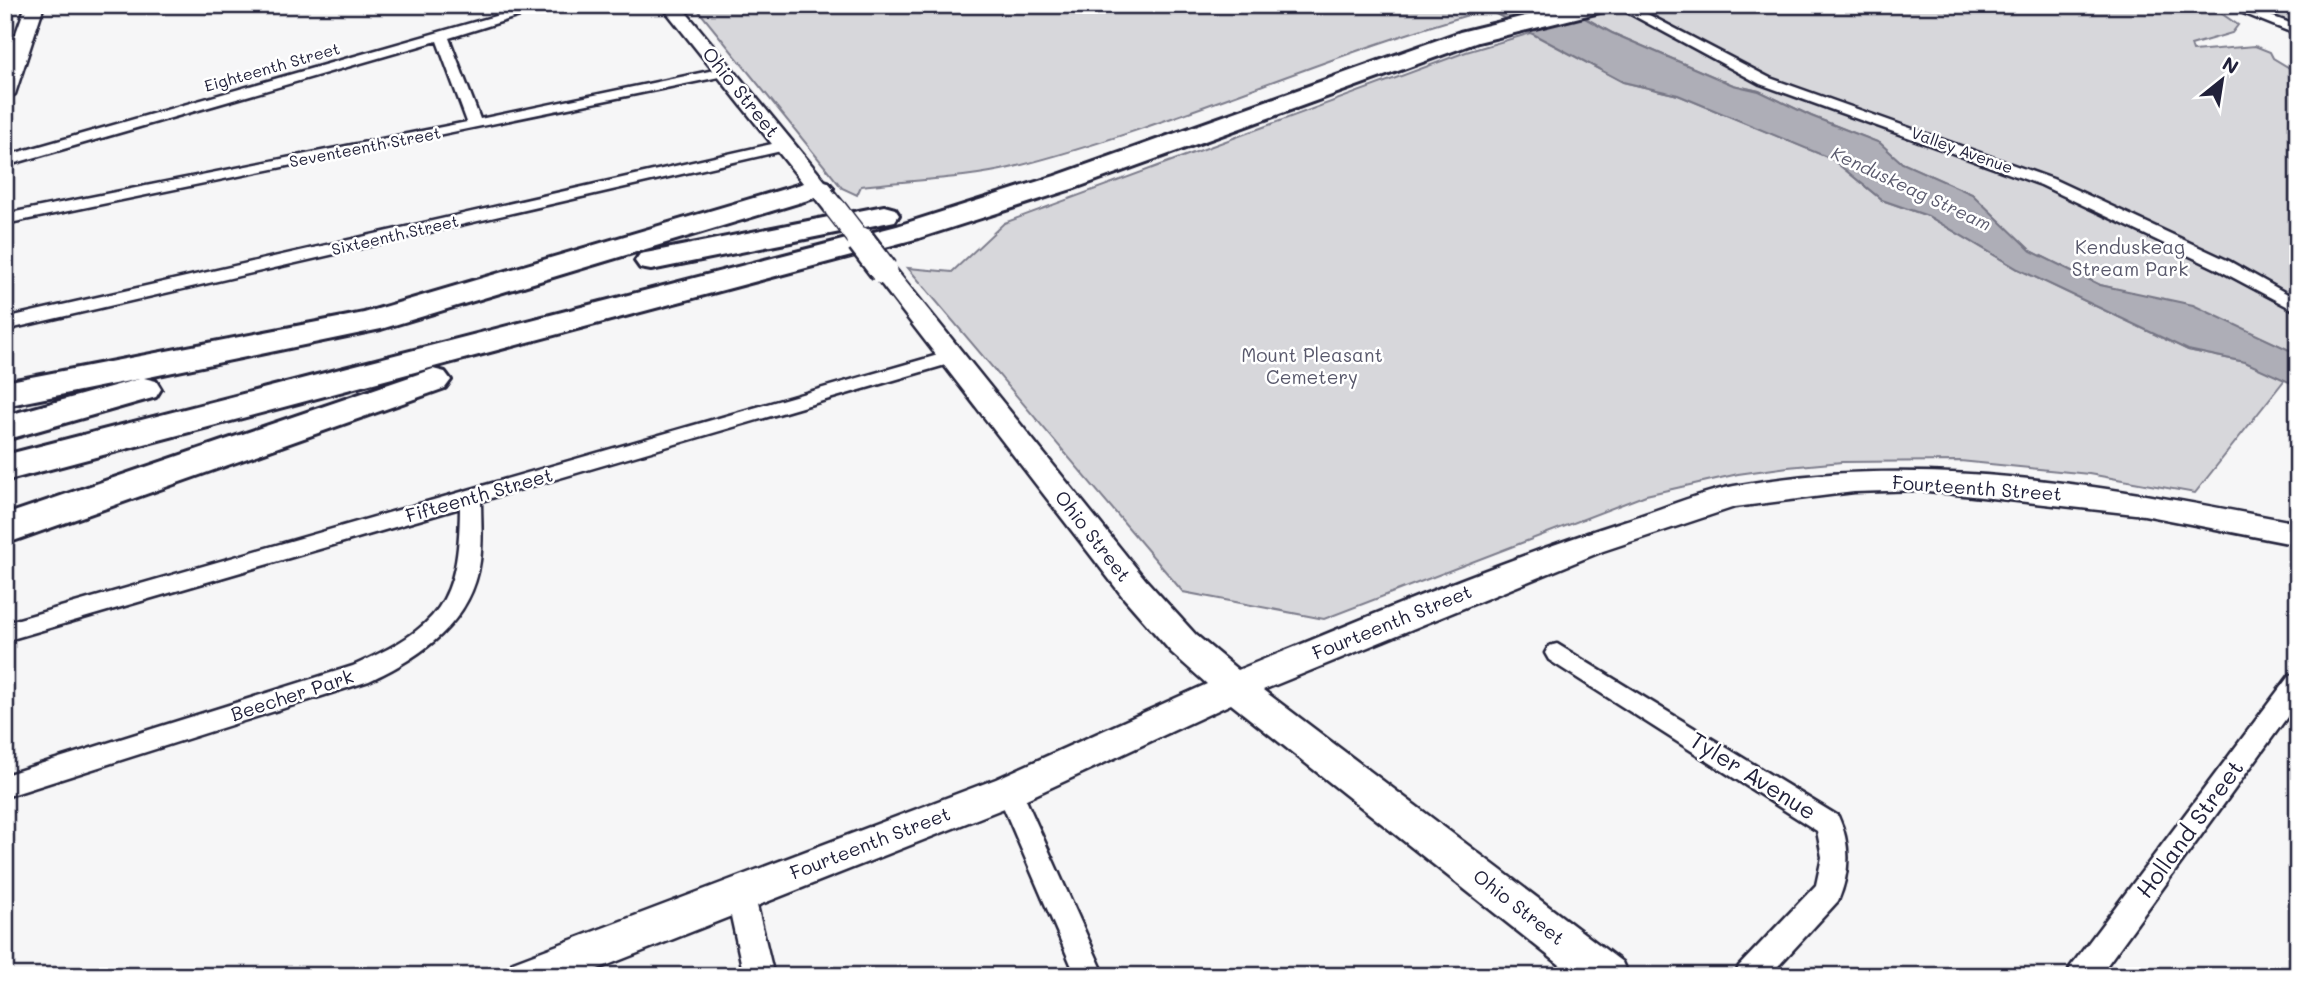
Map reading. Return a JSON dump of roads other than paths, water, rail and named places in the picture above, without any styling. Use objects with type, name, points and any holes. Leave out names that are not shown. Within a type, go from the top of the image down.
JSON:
[{"type":"highway","points":[[5,449],[956,203],[1553,5]]},
{"type":"highway","points":[[5,468],[908,232],[1040,191],[1445,39],[1600,5]]},
{"type":"highway","points":[[444,302],[897,212],[1076,165]]},
{"type":"highway","points":[[5,428],[369,322],[827,198]]},
{"type":"highway","points":[[5,530],[464,369],[793,263]]},
{"type":"highway","points":[[5,394],[369,322]]},
{"type":"street","points":[[5,94],[35,5]]},
{"type":"street","name":"Eighteenth Street","points":[[5,161],[549,5]]},
{"type":"street","name":"Ohio Street","points":[[670,5],[827,198],[1148,605],[1184,644],[1234,687],[1608,976]]},
{"type":"street","name":"Valley Avenue","points":[[1620,5],[1765,80],[2047,182],[2223,265],[2298,307]]},
{"type":"street","points":[[2229,5],[2298,31]]},
{"type":"street","points":[[442,37],[475,125]]},
{"type":"street","name":"Seventeenth Street","points":[[5,219],[724,72]]},
{"type":"street","name":"Sixteenth Street","points":[[5,324],[785,146]]},
{"type":"street","name":"Fifteenth Street","points":[[5,632],[952,357]]},
{"type":"street","name":"Fourteenth Street","points":[[528,976],[1009,790],[1234,687],[1438,602],[1592,543],[1733,497],[1854,482],[1919,481],[2007,487],[2144,504],[2298,534]]},
{"type":"street","name":"Beecher Park","points":[[5,786],[359,674],[392,660],[440,624],[464,584],[469,563],[471,497]]},
{"type":"street","name":"Tyler Avenue","points":[[1557,653],[1829,824],[1836,857],[1828,892],[1749,976]]},
{"type":"street","name":"Holland Street","points":[[2081,976],[2298,683]]},
{"type":"street","points":[[1009,790],[1091,976]]},
{"type":"street","points":[[740,893],[759,976]]},
{"type":"water","name":"Kenduskeag Stream","points":[[1479,5],[1561,5],[1612,33],[1733,85],[1759,91],[1811,116],[1880,143],[1902,163],[1972,194],[2031,251],[2100,285],[2193,305],[2298,354],[2298,386],[2245,362],[2188,350],[2018,269],[1928,216],[1882,200],[1832,159],[1678,95],[1623,82]]},
{"type":"park label","name":"Kenduskeag Stream Park","points":[[2130,258]]},
{"type":"park label","name":"Mount Pleasant Cemetery","points":[[1312,366]]}]
